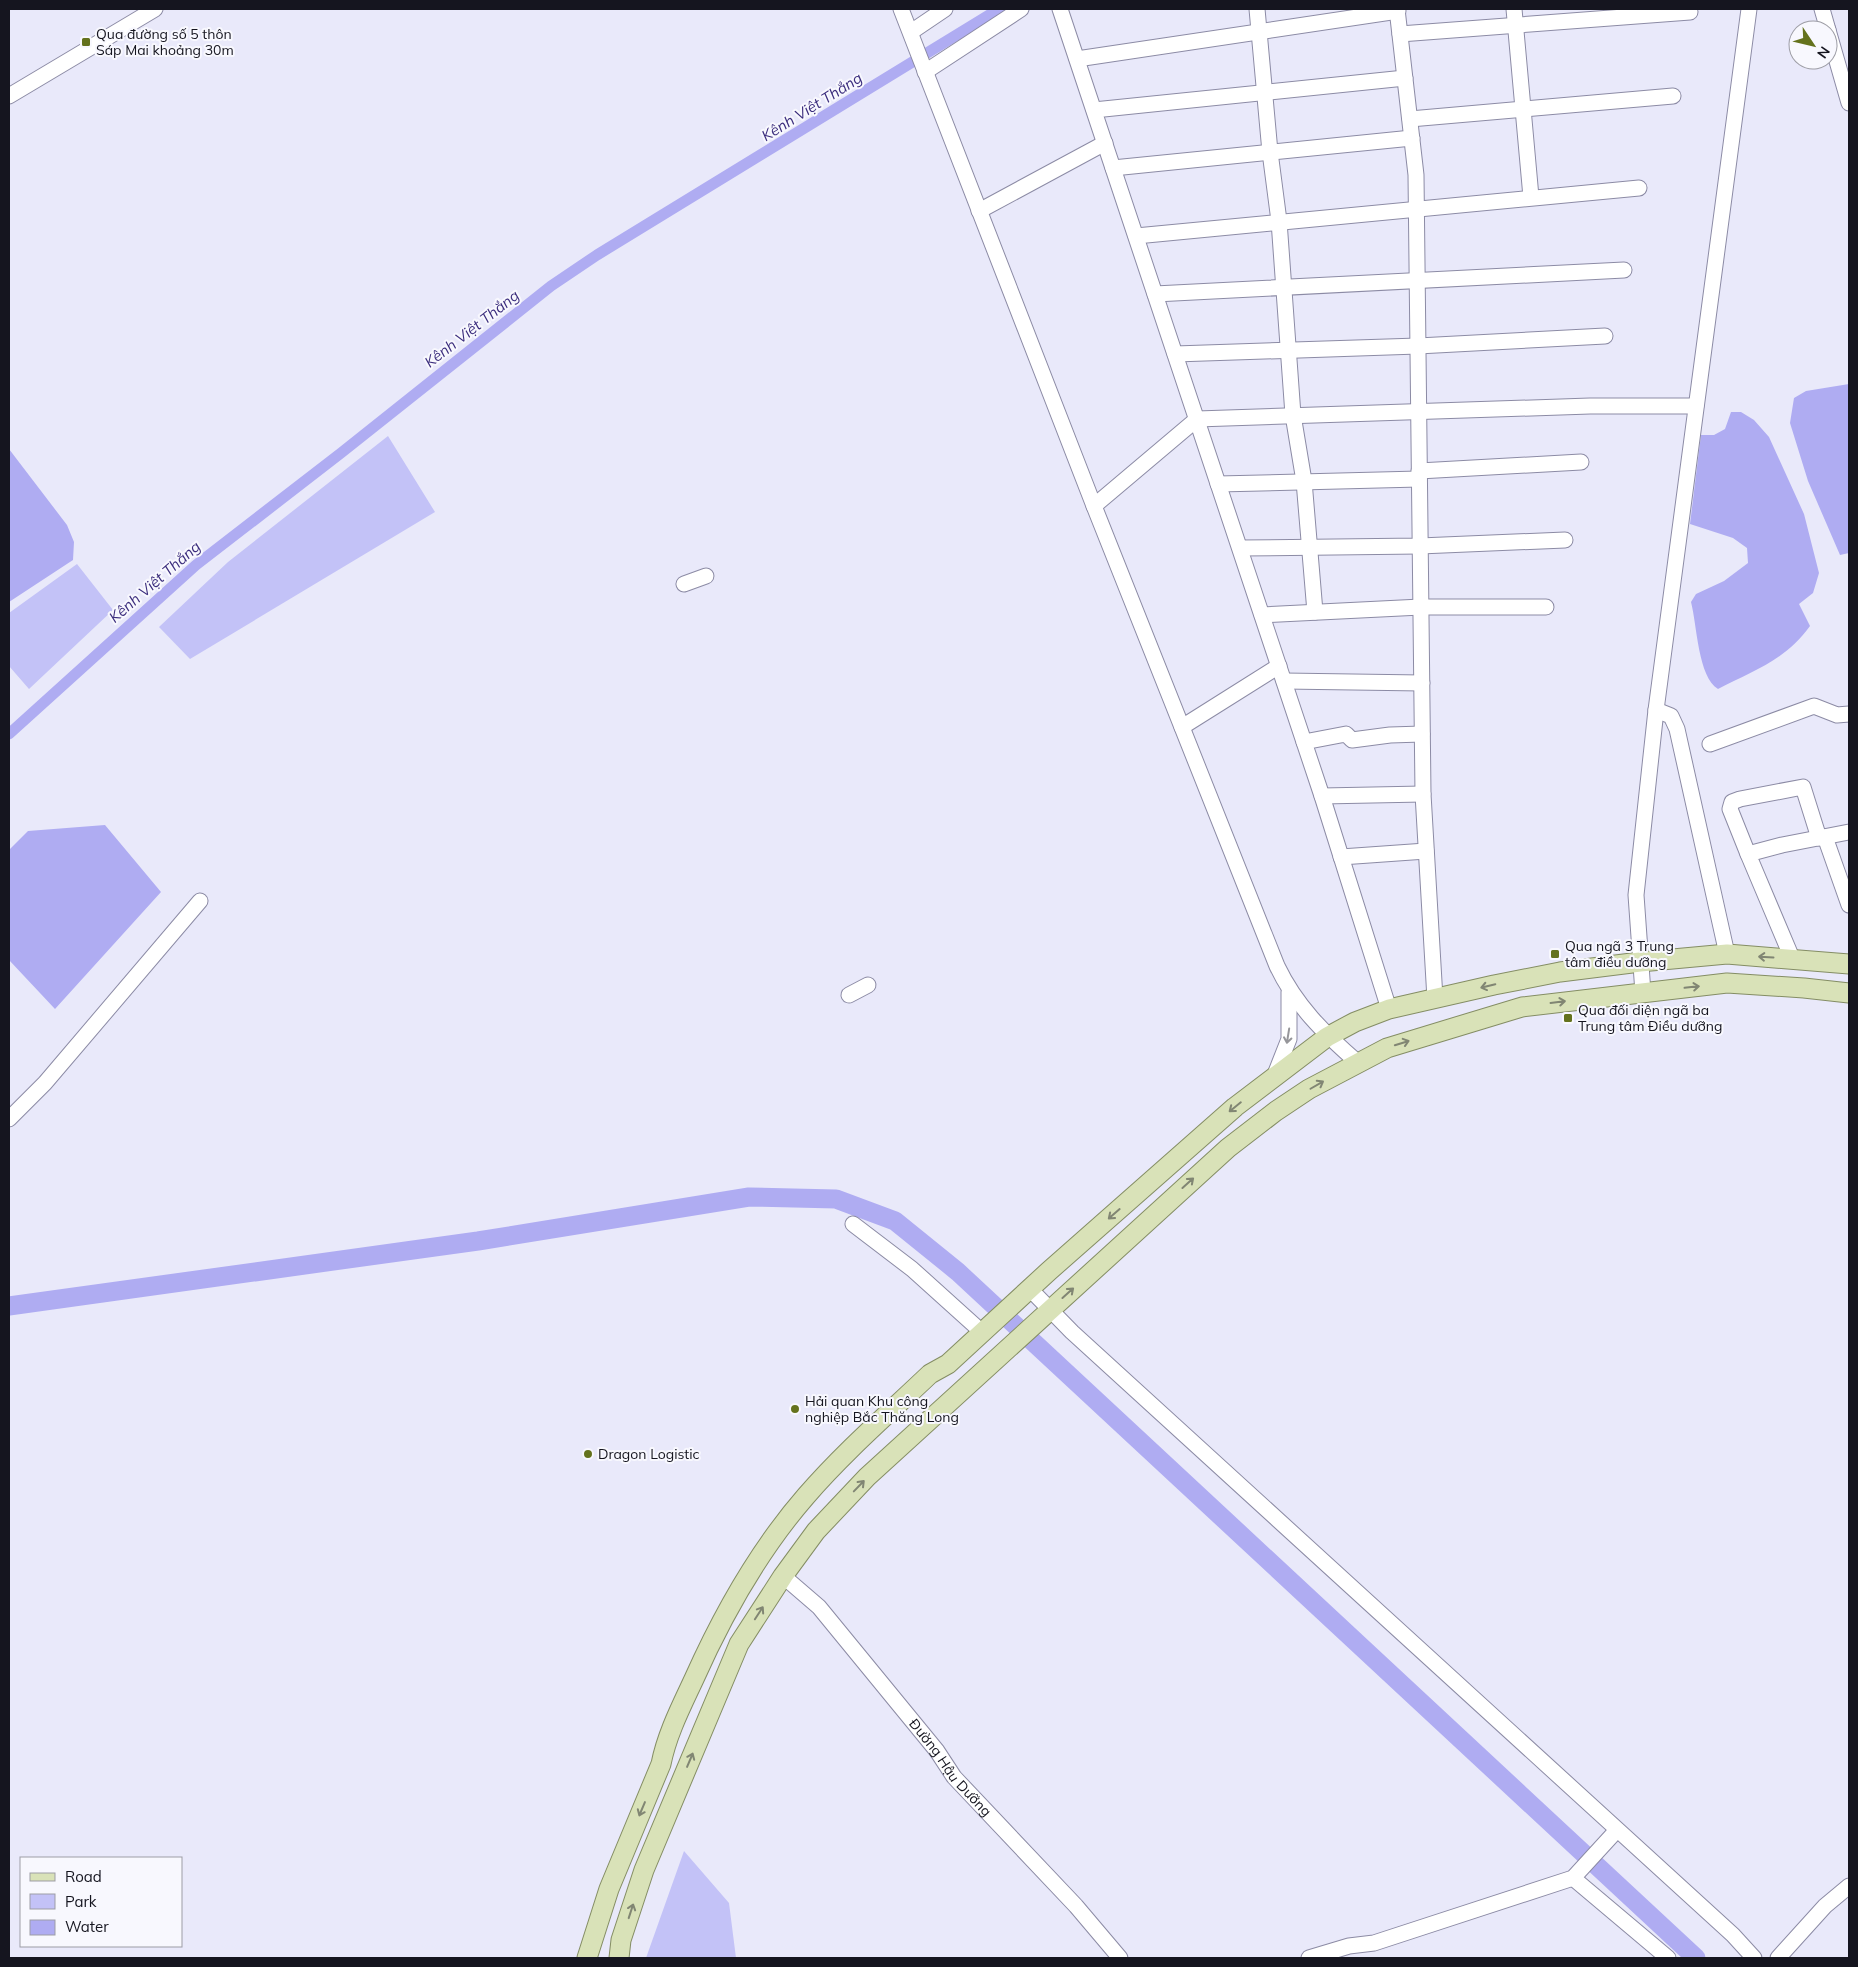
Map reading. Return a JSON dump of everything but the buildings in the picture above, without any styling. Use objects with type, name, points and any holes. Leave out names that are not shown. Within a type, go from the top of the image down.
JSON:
[{"type":"main road","points":[[587,1958],[609,1888],[661,1764],[665,1744],[710,1643],[731,1602],[793,1512],[821,1480],[930,1374],[948,1364],[1235,1106],[1327,1037],[1355,1022],[1389,1010],[1435,999],[1560,972],[1726,954],[1849,964]]},
{"type":"main road","points":[[618,1958],[621,1940],[644,1870],[739,1644],[783,1576],[816,1531],[867,1477],[1228,1148],[1276,1111],[1357,1062],[1387,1048],[1522,1006],[1727,983],[1849,993]]},
{"type":"street","points":[[9,96],[155,9]]},
{"type":"street","points":[[901,9],[1094,506],[1277,966],[1289,992],[1327,1037],[1357,1062]]},
{"type":"street","points":[[911,33],[945,9]]},
{"type":"street","points":[[925,72],[1021,9]]},
{"type":"street","points":[[1060,9],[1322,796],[1389,1010]]},
{"type":"street","points":[[1257,9],[1270,152],[1279,221],[1282,289],[1293,415],[1304,481],[1311,546],[1315,612]]},
{"type":"street","points":[[1514,9],[1531,197]]},
{"type":"street","points":[[1643,993],[1636,895],[1656,710],[1749,9]]},
{"type":"street","points":[[1077,59],[1397,10],[1412,138],[1416,207],[1423,794],[1435,999]]},
{"type":"street","points":[[1400,34],[1690,12]]},
{"type":"street","points":[[1838,65],[1849,103]]},
{"type":"street","points":[[1094,110],[1405,78]]},
{"type":"street","points":[[1410,119],[1673,96]]},
{"type":"street","points":[[1113,168],[1412,138]]},
{"type":"street","points":[[979,211],[1105,143]]},
{"type":"street","points":[[1136,236],[1416,207],[1640,188]]},
{"type":"street","points":[[1155,294],[1624,270]]},
{"type":"street","points":[[1175,354],[1418,346],[1605,336]]},
{"type":"street","points":[[1094,506],[1197,419],[1590,406],[1696,406]]},
{"type":"street","points":[[1218,484],[1419,475],[1580,462]]},
{"type":"street","points":[[1240,548],[1420,546],[1565,540]]},
{"type":"street","points":[[684,584],[706,576]]},
{"type":"street","points":[[1262,615],[1421,607],[1546,608]]},
{"type":"street","points":[[1182,727],[1279,666]]},
{"type":"street","points":[[1284,682],[1422,683]]},
{"type":"street","points":[[1710,744],[1814,706],[1837,715],[1849,714]]},
{"type":"street","points":[[1656,710],[1671,716],[1677,729],[1726,954]]},
{"type":"street","points":[[1304,742],[1346,734],[1352,740],[1390,735],[1422,734]]},
{"type":"street","points":[[1792,958],[1730,809],[1732,802],[1803,787],[1849,905]]},
{"type":"street","points":[[1322,796],[1423,794]]},
{"type":"street","points":[[1748,854],[1782,845],[1849,832]]},
{"type":"street","points":[[1342,858],[1426,851]]},
{"type":"street","points":[[9,1119],[45,1083],[200,901]]},
{"type":"street","points":[[849,995],[868,985]]},
{"type":"street","points":[[1274,1077],[1289,1039],[1289,992]]},
{"type":"street","points":[[853,1224],[988,1328]]},
{"type":"street","points":[[1030,1290],[1049,1310],[1733,1936],[1754,1958]]},
{"type":"street","name":"Đường Hậu Dưỡng","points":[[783,1576],[819,1607],[931,1744],[954,1777],[1076,1906],[1120,1958]]},
{"type":"street","points":[[1309,1958],[1350,1946],[1374,1943],[1578,1873],[1617,1830]]},
{"type":"street","points":[[1578,1873],[1668,1958]]},
{"type":"street","points":[[1778,1958],[1825,1906],[1849,1886]]},
{"type":"green space","points":[[388,436],[435,512],[190,659],[159,627],[228,562]]},
{"type":"green space","points":[[77,564],[113,610],[29,689],[9,666],[9,613]]},
{"type":"green space","points":[[684,1851],[729,1903],[736,1958],[646,1958]]},
{"type":"water","points":[[1849,384],[1849,553],[1840,555],[1808,481],[1790,423],[1794,398],[1806,391]]},
{"type":"water","points":[[1731,412],[1741,412],[1754,420],[1769,437],[1804,514],[1819,573],[1813,593],[1799,604],[1810,626],[1801,638],[1768,664],[1718,689],[1711,683],[1702,662],[1691,602],[1696,594],[1724,581],[1748,563],[1747,548],[1733,538],[1690,524],[1701,435],[1714,435],[1725,429]]},
{"type":"water","points":[[9,449],[67,525],[74,542],[73,560],[9,602]]},
{"type":"water","points":[[105,825],[161,892],[55,1009],[9,960],[9,850],[28,831]]},
{"type":"waterway","name":"Kênh Việt Thắng","points":[[9,734],[196,565],[341,453],[551,286],[597,255],[999,9]]},
{"type":"waterway","points":[[9,1306],[478,1241],[749,1197],[836,1199],[895,1221],[958,1272],[1696,1958]]},
{"type":"place","name":"Qua đường số 5 thôn Sáp Mai khoảng 30m","points":[[86,42]]},
{"type":"place","name":"Qua ngã 3 Trung tâm điều dưỡng","points":[[1555,954]]},
{"type":"place","name":"Qua đối diện ngã ba Trung tâm Điều dưỡng","points":[[1568,1018]]},
{"type":"place","name":"Hải quan Khu công nghiệp Bắc Thăng Long","points":[[795,1409]]},
{"type":"place","name":"Dragon Logistic","points":[[588,1454]]}]
